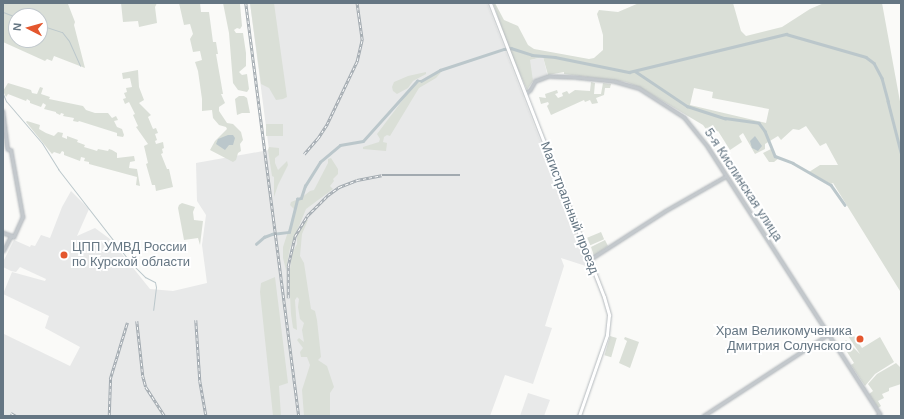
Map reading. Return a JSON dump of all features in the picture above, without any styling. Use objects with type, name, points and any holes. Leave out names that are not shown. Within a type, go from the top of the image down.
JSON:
[{"type":"main road","name":"Магистральный проезд","points":[[490,3],[607,304],[610,323],[579,416]]},
{"type":"street","name":"5-я Кислинская улица","points":[[525,94],[530,90],[535,81],[549,76],[572,76],[614,81],[639,88],[684,117],[702,138],[829,334],[879,415]]},
{"type":"street","points":[[3,111],[24,217],[14,237],[3,233]]},
{"type":"street","points":[[589,260],[664,211],[726,176]]},
{"type":"street","points":[[3,251],[11,236]]},
{"type":"street","points":[[703,416],[829,334]]},
{"type":"shaded area","points":[[3,3],[74,3],[68,4],[75,22],[74,25],[85,68],[54,56],[52,61],[47,59],[45,61],[16,48],[48,48],[48,8],[8,8],[8,44],[3,42]]},
{"type":"shaded area","points":[[121,3],[157,3],[155,7],[157,23],[139,27],[138,21],[123,22]]},
{"type":"shaded area","points":[[179,3],[200,3],[201,12],[209,12],[213,42],[216,42],[218,54],[216,54],[223,94],[221,94],[225,103],[219,107],[219,111],[227,123],[233,124],[241,132],[243,140],[240,144],[241,151],[238,153],[236,160],[233,162],[210,150],[215,141],[227,129],[226,127],[219,125],[213,118],[212,110],[202,111],[198,71],[195,62],[202,60],[200,51],[193,52],[190,39],[193,34],[190,24],[184,25]]},
{"type":"shaded area","points":[[223,3],[240,4],[242,26],[240,29],[237,28],[234,30],[236,33],[243,33],[246,66],[239,72],[242,75],[247,74],[249,89],[247,92],[238,90],[233,83],[229,33]]},
{"type":"shaded area","points":[[250,3],[487,3],[589,267],[561,258],[564,266],[545,326],[552,328],[533,384],[505,375],[490,416],[3,416],[4,334],[70,366],[80,347],[45,328],[49,316],[3,294],[12,272],[45,281],[46,279],[20,267],[16,272],[11,271],[3,267],[3,262],[14,240],[30,247],[31,245],[35,246],[41,235],[50,238],[62,207],[71,191],[89,209],[77,236],[95,228],[110,239],[150,289],[173,291],[207,283],[202,245],[206,215],[197,201],[196,163],[269,150]]},
{"type":"shaded area","points":[[250,3],[274,3],[287,97],[283,99],[276,100],[269,88],[261,84]]},
{"type":"shaded area","points":[[493,3],[495,3],[504,20],[518,26],[528,45],[534,49],[589,59],[594,58],[603,50],[603,35],[597,14],[599,10],[618,12],[639,3],[733,3],[741,31],[746,36],[782,27],[810,9],[824,3],[882,3],[901,107],[901,290],[900,291],[833,183],[831,184],[809,172],[820,165],[838,165],[826,143],[820,146],[806,126],[799,130],[793,129],[781,140],[778,136],[765,144],[765,149],[755,154],[743,133],[739,136],[742,142],[730,150],[718,131],[711,136],[703,125],[639,87],[626,82],[564,74],[564,72],[548,75],[543,57],[530,60],[533,81],[527,90],[509,49],[519,50],[509,48]],"holes":[[[694,88],[713,92],[712,98],[769,109],[766,123],[690,105]]]},
{"type":"shaded area","points":[[543,57],[548,77],[533,81],[527,61]]},
{"type":"shaded area","points":[[138,70],[139,87],[144,100],[139,103],[151,115],[148,117],[153,129],[156,128],[158,133],[155,134],[157,140],[155,141],[156,144],[163,142],[164,148],[162,149],[163,153],[161,154],[167,169],[169,169],[173,187],[156,191],[155,185],[152,185],[146,164],[148,163],[144,146],[148,144],[136,127],[138,126],[133,115],[135,114],[129,102],[125,104],[123,99],[126,98],[124,93],[127,92],[126,88],[132,87],[130,78],[123,79],[122,73]]},
{"type":"shaded area","points":[[443,70],[436,78],[419,88],[390,136],[387,135],[384,137],[383,142],[387,143],[386,151],[363,149],[363,147],[379,142],[380,139],[377,134],[417,81],[421,81]]},
{"type":"shaded area","points":[[426,72],[426,74],[413,81],[408,88],[397,94],[393,91],[392,87],[394,82],[408,76]]},
{"type":"shaded area","points":[[591,82],[595,83],[594,94],[601,94],[603,83],[611,84],[610,88],[605,88],[604,95],[596,98],[598,103],[592,104],[590,100],[585,102],[584,100],[551,115],[547,106],[549,104],[548,102],[541,104],[539,97],[546,98],[545,94],[557,90],[558,93],[555,94],[558,98],[563,96],[562,93],[567,91],[569,94],[575,90],[590,91]]},
{"type":"shaded area","points":[[8,83],[31,90],[32,93],[37,94],[40,87],[43,88],[41,94],[50,97],[49,99],[83,106],[86,110],[95,113],[108,113],[112,118],[116,116],[118,120],[114,121],[117,127],[122,129],[124,135],[123,137],[117,136],[117,133],[79,121],[73,121],[74,118],[63,116],[64,114],[61,113],[60,115],[56,112],[44,109],[46,105],[43,103],[41,107],[30,103],[27,99],[26,101],[8,94],[6,97],[3,91]]},
{"type":"shaded area","points":[[239,96],[244,96],[247,98],[250,113],[242,113],[237,115],[235,99]]},
{"type":"shaded area","points":[[26,122],[40,125],[39,129],[54,136],[58,132],[63,133],[62,137],[67,139],[67,136],[78,140],[77,142],[85,145],[84,147],[97,151],[98,149],[108,151],[109,149],[112,150],[117,153],[117,158],[134,156],[135,161],[130,162],[129,168],[137,169],[140,186],[136,185],[137,177],[89,164],[89,162],[84,161],[85,158],[81,157],[80,161],[64,155],[64,152],[62,151],[60,154],[54,152],[52,154]]},
{"type":"shaded area","points":[[266,124],[283,124],[283,136],[266,136]]},
{"type":"shaded area","points":[[228,135],[233,135],[235,138],[233,145],[229,145],[225,150],[216,144],[218,139]]},
{"type":"shaded area","points":[[755,136],[762,146],[758,151],[752,148],[750,141]]},
{"type":"shaded area","points":[[269,147],[279,148],[279,155],[275,158],[275,163],[278,170],[287,161],[288,165],[274,197],[274,177],[272,176],[268,150]]},
{"type":"shaded area","points":[[773,148],[772,151],[775,156],[779,158],[774,162],[769,162],[763,153]]},
{"type":"shaded area","points":[[331,158],[338,169],[338,174],[333,179],[334,181],[330,186],[333,189],[306,209],[290,248],[286,270],[283,258],[283,247],[295,210],[290,205],[291,202],[314,190],[328,163],[328,159]]},
{"type":"shaded area","points":[[182,203],[195,207],[193,212],[194,220],[203,221],[200,245],[198,238],[184,240],[178,208]]},
{"type":"shaded area","points":[[306,220],[308,220],[302,234],[300,256],[304,263],[311,309],[315,311],[317,320],[321,357],[318,360],[327,366],[334,387],[330,393],[330,416],[304,416],[302,390],[310,365],[307,357],[301,357],[300,352],[303,348],[297,340],[299,338],[304,342],[302,330],[304,323],[300,319],[298,307],[299,299],[297,297],[295,300],[297,330],[293,328],[291,314],[289,277],[292,253],[297,244],[297,235]]},
{"type":"shaded area","points":[[601,232],[604,239],[590,245],[587,238]]},
{"type":"shaded area","points":[[605,240],[608,246],[594,256],[591,247]]},
{"type":"shaded area","points":[[275,277],[288,383],[279,386],[281,416],[273,416],[260,292],[261,283]]},
{"type":"shaded area","points":[[850,330],[862,348],[880,337],[894,362],[875,374],[865,386],[851,365],[854,363],[842,344],[846,340],[860,354],[846,333]]},
{"type":"shaded area","points":[[610,336],[617,338],[611,357],[604,355]]},
{"type":"shaded area","points":[[625,337],[639,342],[630,368],[619,363],[627,341],[624,339]]},
{"type":"shaded area","points":[[896,363],[901,368],[901,384],[889,388],[889,391],[882,394],[884,398],[878,401],[881,406],[878,408],[869,394],[873,391],[868,384],[877,374]]},
{"type":"shaded area","points":[[528,393],[550,400],[544,416],[520,416]]},
{"type":"waterway","points":[[3,12],[8,14]]},
{"type":"waterway","points":[[48,28],[62,32],[69,41],[80,66]]},
{"type":"waterway","points":[[256,244],[264,237],[272,234],[289,232],[297,199],[301,198],[305,186],[320,162],[340,145],[363,141],[417,81],[421,81],[440,70],[511,48],[532,55],[555,57],[629,72],[786,34],[866,57],[874,63],[882,78],[901,152]]},
{"type":"waterway","points":[[635,71],[687,106],[725,118],[759,123],[765,131],[775,156],[793,163],[831,185],[845,205]]},
{"type":"waterway","points":[[3,94],[6,101],[42,143],[58,169],[131,263],[145,277],[155,282],[156,287],[153,310]]},
{"type":"railway","points":[[246,3],[299,416]]},
{"type":"railway","points":[[304,154],[318,138],[327,124],[357,61],[362,40],[357,3]]},
{"type":"railway","points":[[288,298],[288,266],[295,236],[307,216],[328,195],[339,187],[357,180],[382,175],[460,175]]},
{"type":"railway","points":[[196,320],[200,381],[206,416]]},
{"type":"railway","points":[[137,321],[143,376],[146,387],[165,416]]},
{"type":"railway","points":[[109,416],[110,379],[127,323]]},
{"type":"railway","points":[[11,413],[16,416]]},
{"type":"place","name":"ЦПП УМВД России по Курской области","points":[[64,255]]},
{"type":"place","name":"Храм Великомученика Дмитрия Солунского","points":[[860,339]]}]
